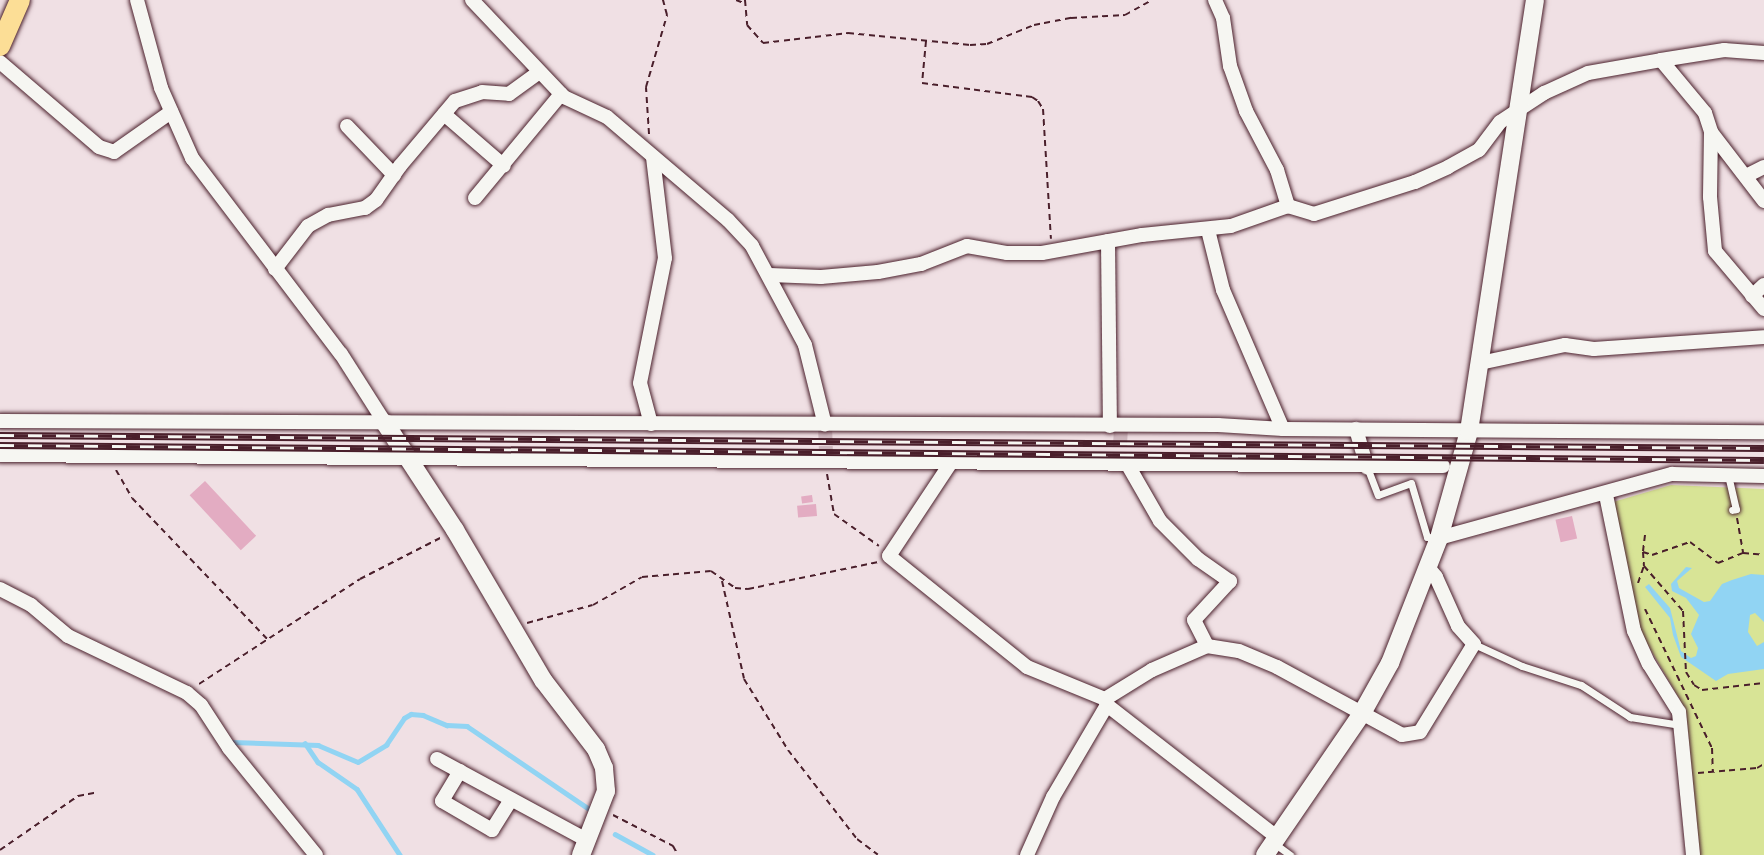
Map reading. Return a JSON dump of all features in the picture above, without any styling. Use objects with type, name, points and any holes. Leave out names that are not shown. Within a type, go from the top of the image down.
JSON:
[{"type":"main road","points":[[0,46],[20,0]]},
{"type":"street","points":[[137,0],[150,54],[171,112],[192,158],[341,354],[407,460],[455,530],[543,680],[596,749],[604,768],[606,791],[584,847],[511,799],[437,759]]},
{"type":"street","points":[[472,0],[561,94],[607,117],[728,220],[752,246],[770,274],[805,345],[825,425]]},
{"type":"street","points":[[1215,0],[1223,18],[1230,66],[1246,111],[1277,170],[1288,206]]},
{"type":"street","points":[[950,464],[889,556],[1027,667],[1106,702],[1273,846],[1361,715],[1390,663],[1439,538],[1469,431],[1535,0]]},
{"type":"street","points":[[770,274],[821,277],[879,272],[921,264],[968,246],[1007,253],[1052,251],[1108,241],[1231,226],[1288,206],[1314,214],[1415,182],[1479,150],[1500,122],[1544,93],[1588,73],[1724,50],[1764,53]]},
{"type":"street","points":[[1661,60],[1705,113],[1711,132],[1710,197],[1715,251],[1764,309]]},
{"type":"street","points":[[0,62],[99,147],[114,152],[171,112]]},
{"type":"street","points":[[275,268],[308,226],[328,215],[365,208],[376,200],[444,114],[469,94],[508,94],[539,72]]},
{"type":"street","points":[[475,198],[504,166],[561,94]]},
{"type":"street","points":[[444,114],[504,166]]},
{"type":"street","points":[[347,126],[394,175]]},
{"type":"street","points":[[1711,132],[1764,201]]},
{"type":"street","points":[[651,424],[640,384],[665,258],[653,158]]},
{"type":"street","points":[[1746,176],[1764,167]]},
{"type":"street","points":[[1208,230],[1223,290],[1283,429]]},
{"type":"street","points":[[1108,241],[1111,253],[1106,298],[1110,426]]},
{"type":"street","points":[[1752,296],[1764,285]]},
{"type":"street","points":[[1480,363],[1565,345],[1594,349],[1764,337]]},
{"type":"street","points":[[0,421],[1110,426],[1764,432]]},
{"type":"street","points":[[1356,429],[1367,467]]},
{"type":"street","points":[[0,455],[107,454],[407,460],[1129,467],[1443,466]]},
{"type":"street","points":[[1129,467],[1160,521],[1198,560],[1230,581],[1194,620],[1207,646]]},
{"type":"street","points":[[1439,538],[1605,495],[1672,474],[1764,476]]},
{"type":"street","points":[[1605,495],[1634,631],[1679,712],[1693,855]]},
{"type":"street","points":[[1027,855],[1053,797],[1106,702],[1152,669],[1207,646],[1239,651],[1277,667],[1361,715],[1402,735],[1420,732],[1474,644],[1458,626],[1436,577],[1427,566]]},
{"type":"street","points":[[0,589],[31,605],[76,641],[187,693],[201,705],[233,754],[316,855]]},
{"type":"street","points":[[460,771],[442,801],[492,830],[511,799]]},
{"type":"lane","points":[[1367,467],[1378,495],[1411,483],[1427,537],[1439,538]]},
{"type":"lane","points":[[1728,475],[1734,510]]},
{"type":"lane","points":[[1474,644],[1522,666],[1581,685],[1630,717],[1680,725]]},
{"type":"lane","points":[[1273,846],[1290,855]]},
{"type":"path","points":[[653,158],[646,122],[646,87],[667,15],[663,0]]},
{"type":"path","points":[[736,0],[745,2],[747,25],[763,43],[848,33],[926,41],[987,44],[1034,25],[1071,18],[1125,15],[1152,0]]},
{"type":"path","points":[[926,41],[922,83],[1032,97],[1038,101],[1042,109],[1052,251]]},
{"type":"path","points":[[107,454],[132,498],[267,639]]},
{"type":"path","points":[[513,627],[593,605],[642,577],[711,571],[722,581],[748,589],[872,565],[889,556],[834,514],[829,502],[826,463]]},
{"type":"path","points":[[1734,510],[1743,552]]},
{"type":"path","points":[[187,693],[360,579],[455,530]]},
{"type":"path","points":[[1640,592],[1638,584],[1644,566],[1645,535]]},
{"type":"path","points":[[1643,552],[1652,555],[1690,542],[1718,562],[1743,552],[1764,555]]},
{"type":"path","points":[[1644,566],[1683,611],[1686,672],[1694,685],[1702,690],[1764,683]]},
{"type":"path","points":[[722,581],[744,679],[788,750],[857,838],[878,855]]},
{"type":"path","points":[[1642,601],[1665,656],[1689,694],[1712,748],[1713,771]]},
{"type":"path","points":[[1686,775],[1757,768],[1764,764]]},
{"type":"path","points":[[0,850],[68,801],[99,792]]},
{"type":"path","points":[[599,808],[673,846],[678,855]]},
{"type":"green space","points":[[1671,485],[1764,489],[1764,855],[1700,855],[1686,710],[1638,628],[1613,502]]},
{"type":"water","points":[[1686,567],[1692,568],[1677,581],[1679,588],[1704,602],[1710,601],[1722,584],[1751,574],[1764,575],[1764,622],[1755,613],[1750,615],[1748,632],[1757,646],[1764,642],[1764,669],[1728,674],[1716,681],[1681,657],[1670,618],[1645,587],[1649,584],[1670,608],[1681,651],[1691,658],[1696,656],[1698,648],[1691,634],[1699,615],[1686,598],[1672,591],[1671,584]]},
{"type":"building","points":[[205,481],[256,536],[241,550],[190,495]]},
{"type":"building","points":[[812,495],[813,502],[802,503],[801,497]]},
{"type":"building","points":[[816,504],[817,516],[798,518],[797,506]]},
{"type":"building","points":[[1572,516],[1577,538],[1561,542],[1555,520]]},
{"type":"waterway","points":[[231,742],[318,745],[358,762],[386,745],[404,718],[411,714],[423,715],[447,725],[467,726],[589,809]]},
{"type":"waterway","points":[[305,743],[318,762],[357,789],[400,855]]},
{"type":"waterway","points":[[615,834],[653,855]]},
{"type":"tunnel","points":[[825,425],[826,463]]},
{"type":"tunnel","points":[[1119,467],[1121,426]]},
{"type":"railway","points":[[0,435],[1764,448]]},
{"type":"railway","points":[[0,445],[1764,460]]}]
